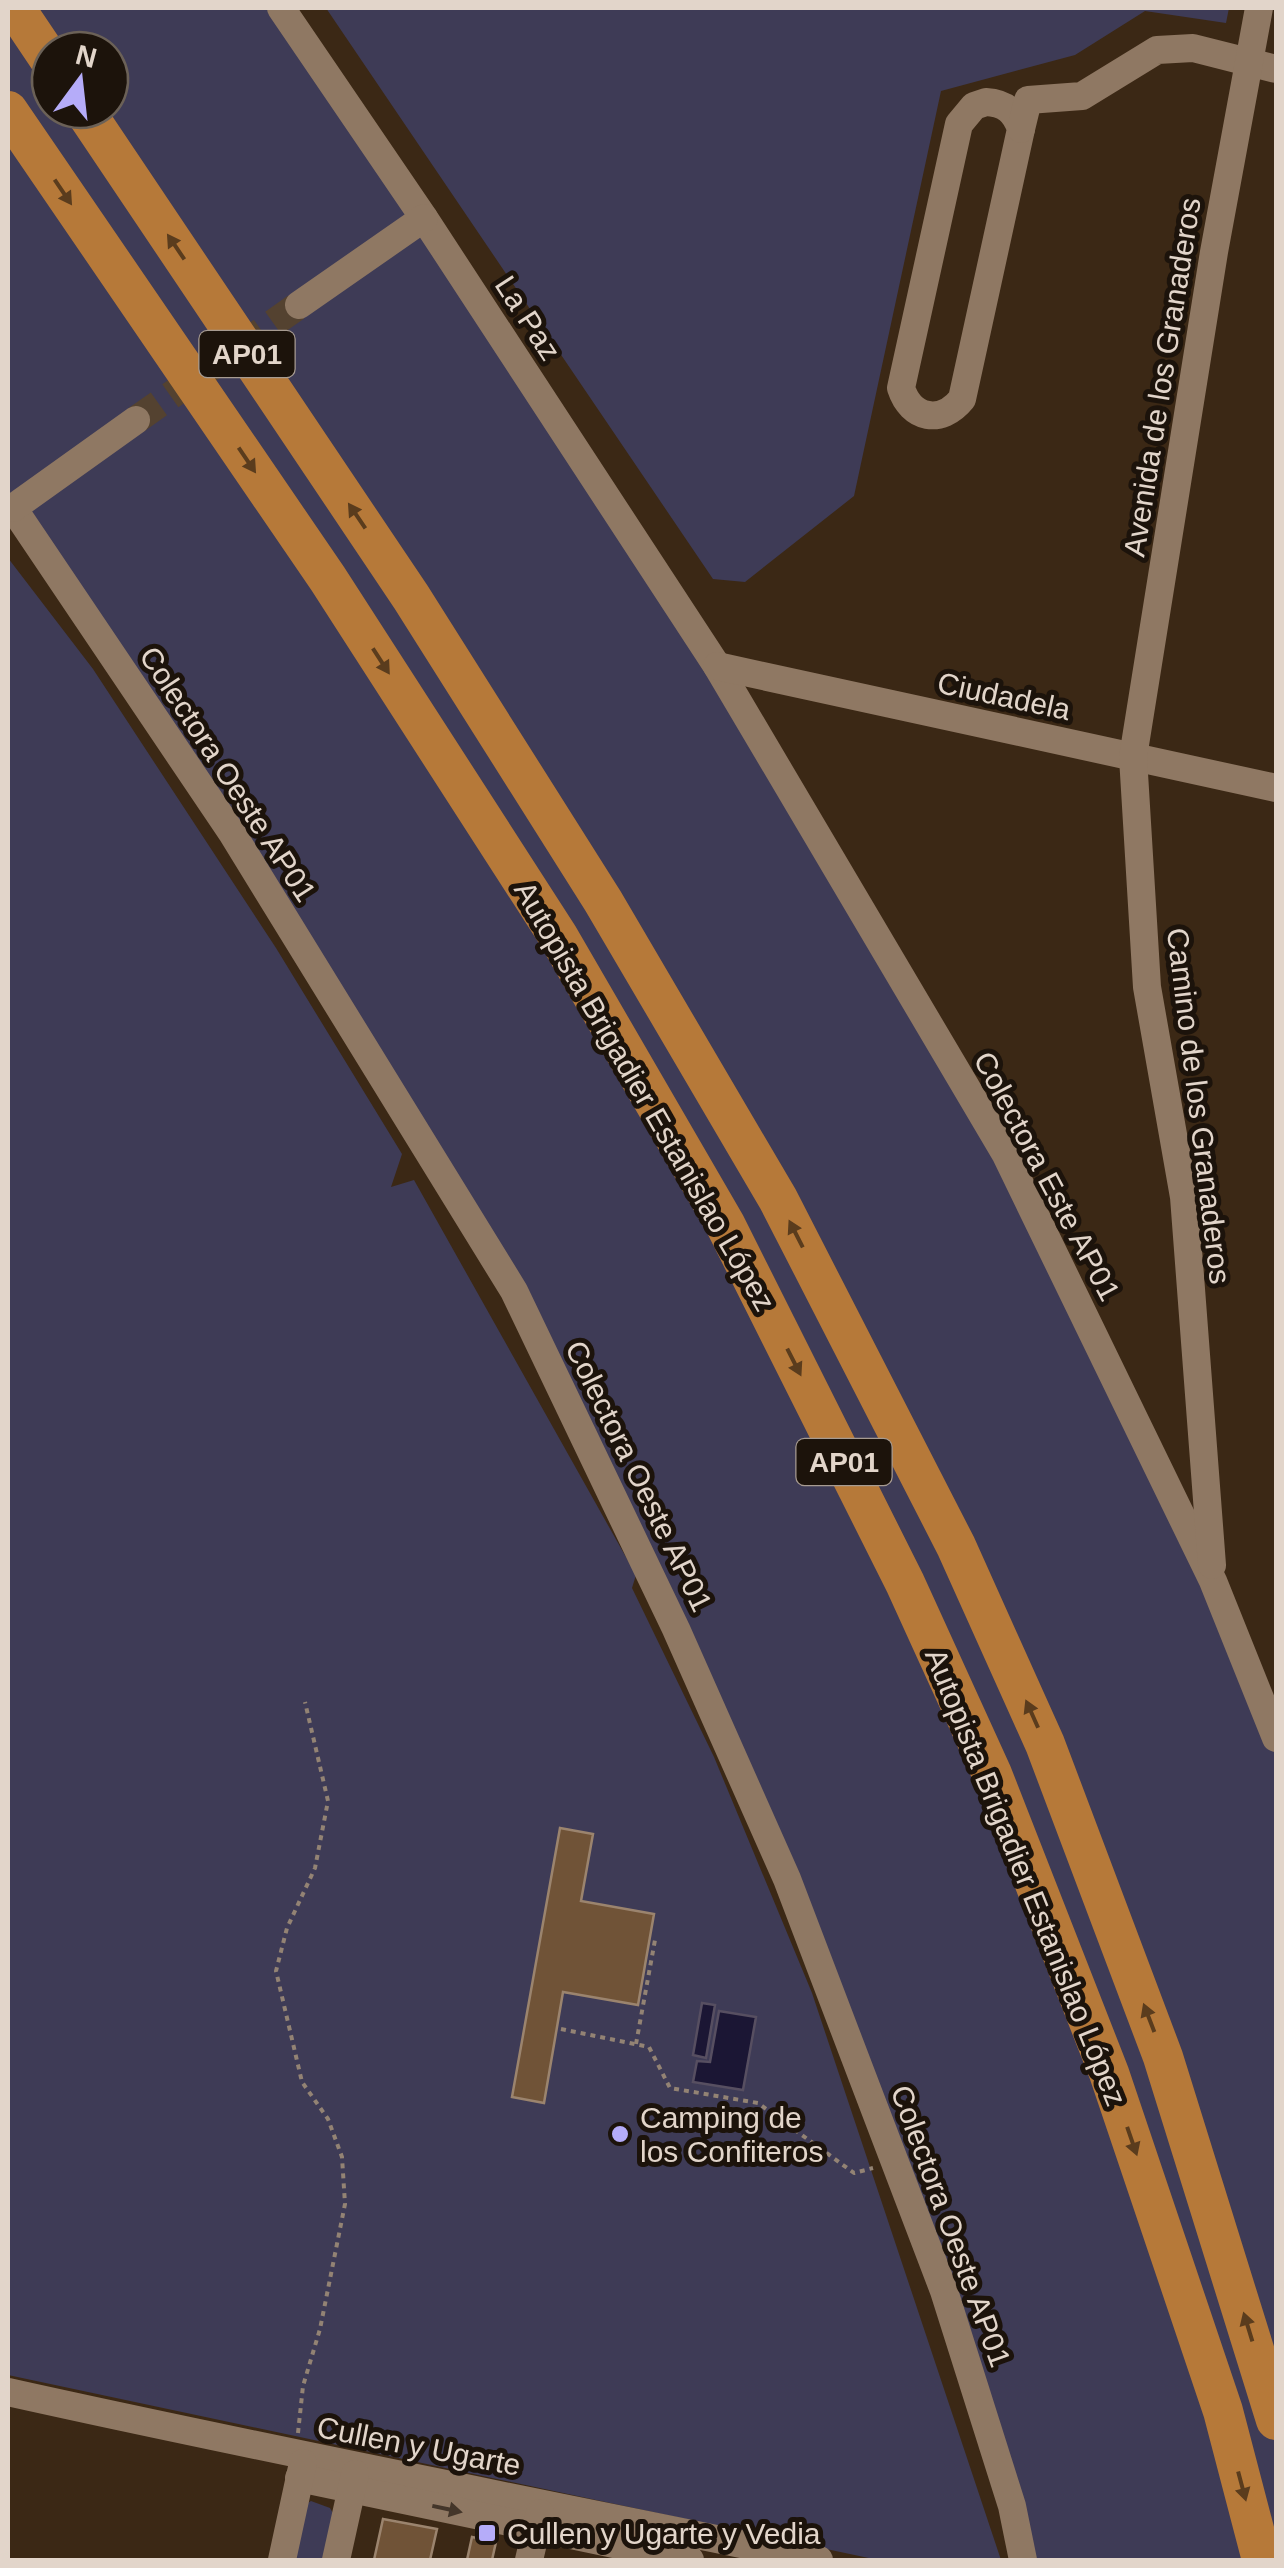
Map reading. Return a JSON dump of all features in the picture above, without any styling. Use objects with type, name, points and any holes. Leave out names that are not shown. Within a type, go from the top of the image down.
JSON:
[{"type":"highway","points":[[15,8],[30,30]]},
{"type":"highway","name":"Autopista Brigadier Estanislao López","points":[[8,112],[328,578],[558,936],[725,1224],[904,1583],[992,1774],[1109,2073],[1222,2411],[1262,2560]]},
{"type":"highway","name":"Autopista Brigadier Estanislao López","points":[[97,130],[432,631],[603,901],[787,1216],[956,1546],[1045,1744],[1164,2056],[1276,2420]]},
{"type":"street","name":"La Paz","points":[[281,8],[424,218],[717,666]]},
{"type":"street","name":"Avenida de los Granaderos","points":[[1132,757],[1214,252],[1263,66],[1259,8]]},
{"type":"street","points":[[1021,129],[1017,117],[998,103],[974,106],[959,124],[901,388],[914,411],[927,416],[941,416],[954,410],[962,399],[1028,100],[1082,96],[1157,50],[1193,48],[1263,66]]},
{"type":"street","points":[[298,306],[424,218]]},
{"type":"street","points":[[10,507],[136,420]]},
{"type":"street","name":"Colectora Oeste AP01","points":[[10,507],[232,834],[514,1291],[676,1629],[779,1862],[896,2162],[1012,2506],[1023,2560]]},
{"type":"street","name":"Ciudadela","points":[[717,666],[1276,788]]},
{"type":"street","name":"Colectora Este AP01","points":[[717,666],[1005,1153],[1213,1582],[1276,1738]]},
{"type":"street","name":"Camino de los Granaderos","points":[[1132,757],[1146,987],[1184,1196],[1213,1582]]},
{"type":"street","name":"Cullen y Ugarte","points":[[8,2392],[302,2467],[539,2515],[601,2539],[690,2560]]},
{"type":"street","points":[[282,2560],[302,2467]]},
{"type":"street","points":[[336,2560],[354,2476]]},
{"type":"street","points":[[530,2560],[539,2515]]},
{"type":"street","name":"Cullen y Ugarte","points":[[601,2539],[802,2559]]},
{"type":"path","points":[[302,2467],[298,2430],[303,2386],[320,2329],[345,2204],[342,2156],[328,2119],[302,2082],[276,1971],[288,1928],[315,1868],[328,1800],[305,1702]]},
{"type":"path","points":[[636,2044],[655,1940]]},
{"type":"path","points":[[561,2029],[649,2046],[670,2088],[758,2103],[854,2172],[896,2162]]},
{"type":"shaded area","points":[[8,8],[281,8],[424,218],[1005,1153],[1276,1738],[1276,2560],[1023,2560],[897,2162],[514,1291],[8,507]]},
{"type":"shaded area","points":[[326,8],[1229,8],[1226,23],[1145,11],[1075,55],[941,91],[854,496],[745,582],[713,579]]},
{"type":"shaded area","points":[[8,558],[93,669],[276,948],[402,1154],[391,1187],[414,1180],[636,1575],[632,1588],[714,1757],[812,1993],[1001,2560],[878,2560],[8,2375]]},
{"type":"shaded area","points":[[702,2003],[715,2005],[706,2058],[693,2055]]},
{"type":"shaded area","points":[[719,2011],[756,2017],[743,2090],[693,2082],[697,2061],[710,2062]]},
{"type":"shaded area","points":[[311,2501],[330,2508],[335,2517],[327,2560],[287,2560],[301,2507]]},
{"type":"building","points":[[560,1828],[593,1834],[581,1901],[654,1914],[638,2005],[563,1992],[544,2103],[512,2097]]},
{"type":"building","points":[[383,2519],[437,2529],[430,2560],[374,2560]]},
{"type":"building","points":[[472,2537],[496,2542],[492,2560],[467,2560]]},
{"type":"tunnel","points":[[136,420],[299,305]]},
{"type":"place","name":"Camping de los Confiteros","points":[[620,2134]]},
{"type":"place","name":"Cullen y Ugarte y Vedia","points":[[487,2533]]}]
